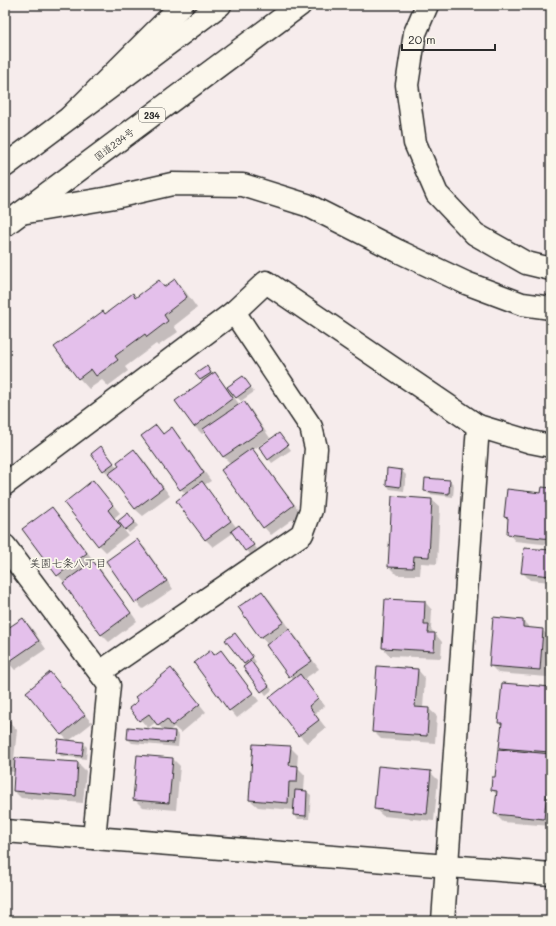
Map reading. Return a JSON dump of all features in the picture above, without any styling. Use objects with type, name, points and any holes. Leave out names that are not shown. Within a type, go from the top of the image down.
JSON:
[{"type":"main road","points":[[70,117],[182,5]]},
{"type":"main road","points":[[5,166],[220,5]]},
{"type":"main road","name":"国道234号","points":[[13,219],[300,5]]},
{"type":"main road","points":[[427,5],[415,33],[407,85],[414,143],[436,194],[475,234],[526,263],[551,268]]},
{"type":"main road","points":[[13,219],[172,184],[242,185],[307,205],[398,251],[466,283],[522,304],[551,308]]},
{"type":"main road","points":[[5,484],[234,312],[266,282],[478,426],[551,446]]},
{"type":"main road","points":[[100,672],[302,534],[311,510],[316,448],[311,427],[234,312]]},
{"type":"main road","points":[[444,921],[478,426]]},
{"type":"main road","points":[[5,546],[109,685],[94,838]]},
{"type":"main road","points":[[5,831],[551,874]]},
{"type":"building","points":[[175,279],[187,297],[164,315],[168,321],[147,337],[145,334],[115,356],[118,360],[96,376],[91,369],[78,379],[54,347],[103,311],[105,314],[133,293],[135,298],[159,280],[164,287]]},
{"type":"building","points":[[207,366],[211,373],[200,380],[195,374]]},
{"type":"building","points":[[215,372],[233,398],[194,427],[175,401]]},
{"type":"building","points":[[243,376],[251,387],[236,398],[227,387]]},
{"type":"building","points":[[244,401],[263,430],[223,457],[203,429]]},
{"type":"building","points":[[156,425],[163,434],[172,427],[204,473],[180,490],[141,436]]},
{"type":"building","points":[[279,433],[288,445],[268,460],[259,447]]},
{"type":"building","points":[[101,446],[114,463],[103,471],[91,454]]},
{"type":"building","points":[[252,448],[294,505],[263,528],[221,470]]},
{"type":"building","points":[[134,449],[163,488],[135,509],[108,474],[119,466],[117,462]]},
{"type":"building","points":[[387,468],[402,470],[400,487],[386,485]]},
{"type":"building","points":[[425,478],[450,480],[449,494],[424,491]]},
{"type":"building","points":[[93,480],[113,505],[108,510],[121,527],[98,546],[64,503]]},
{"type":"building","points":[[202,481],[231,521],[205,540],[176,501]]},
{"type":"building","points":[[542,487],[551,488],[551,539],[507,534],[508,518],[504,517],[507,489],[541,493]]},
{"type":"building","points":[[392,496],[432,499],[429,557],[414,556],[413,568],[388,567]]},
{"type":"building","points":[[52,507],[87,553],[57,576],[22,529]]},
{"type":"building","points":[[128,513],[135,522],[125,530],[118,521]]},
{"type":"building","points":[[239,525],[254,545],[245,551],[231,531]]},
{"type":"building","points":[[137,539],[167,581],[135,603],[106,561]]},
{"type":"building","points":[[524,548],[551,550],[551,576],[521,573]]},
{"type":"building","points":[[93,561],[131,613],[101,635],[63,583]]},
{"type":"building","points":[[262,591],[284,622],[260,638],[238,607]]},
{"type":"building","points":[[385,599],[425,601],[424,625],[429,625],[428,633],[435,633],[434,651],[382,648]]},
{"type":"building","points":[[493,617],[523,620],[523,627],[543,629],[540,670],[489,666]]},
{"type":"building","points":[[23,618],[39,641],[7,663],[5,661],[5,630]]},
{"type":"building","points":[[289,629],[312,661],[289,677],[266,645]]},
{"type":"building","points":[[235,633],[253,657],[244,664],[225,640]]},
{"type":"building","points":[[211,650],[214,655],[221,650],[253,693],[229,711],[194,663]]},
{"type":"building","points":[[251,661],[269,686],[261,692],[243,667]]},
{"type":"building","points":[[377,666],[418,669],[415,707],[429,708],[427,736],[372,732]]},
{"type":"building","points":[[171,668],[200,704],[172,726],[167,719],[158,726],[149,714],[139,721],[129,708],[138,701],[135,697]]},
{"type":"building","points":[[50,672],[85,715],[61,735],[26,692]]},
{"type":"building","points":[[300,674],[318,698],[309,706],[319,720],[298,736],[269,698]]},
{"type":"building","points":[[502,683],[551,687],[550,752],[499,748],[502,723],[498,723]]},
{"type":"building","points":[[5,720],[10,721],[6,765],[5,765]]},
{"type":"building","points":[[128,727],[175,731],[174,743],[127,739]]},
{"type":"building","points":[[58,739],[84,742],[82,756],[56,753]]},
{"type":"building","points":[[253,744],[291,746],[289,765],[298,766],[297,782],[289,782],[288,803],[249,800]]},
{"type":"building","points":[[498,749],[551,754],[544,819],[494,814],[497,791],[491,790],[492,777],[495,777]]},
{"type":"building","points":[[137,755],[173,758],[169,803],[133,800]]},
{"type":"building","points":[[15,758],[78,762],[76,796],[13,791]]},
{"type":"building","points":[[378,766],[431,771],[427,814],[374,809]]},
{"type":"building","points":[[295,790],[307,791],[306,816],[293,815]]},
{"type":"building","points":[[139,917],[195,921],[139,921]]},
{"type":"district","name":"美園七条八丁目","points":[[68,562]]}]
